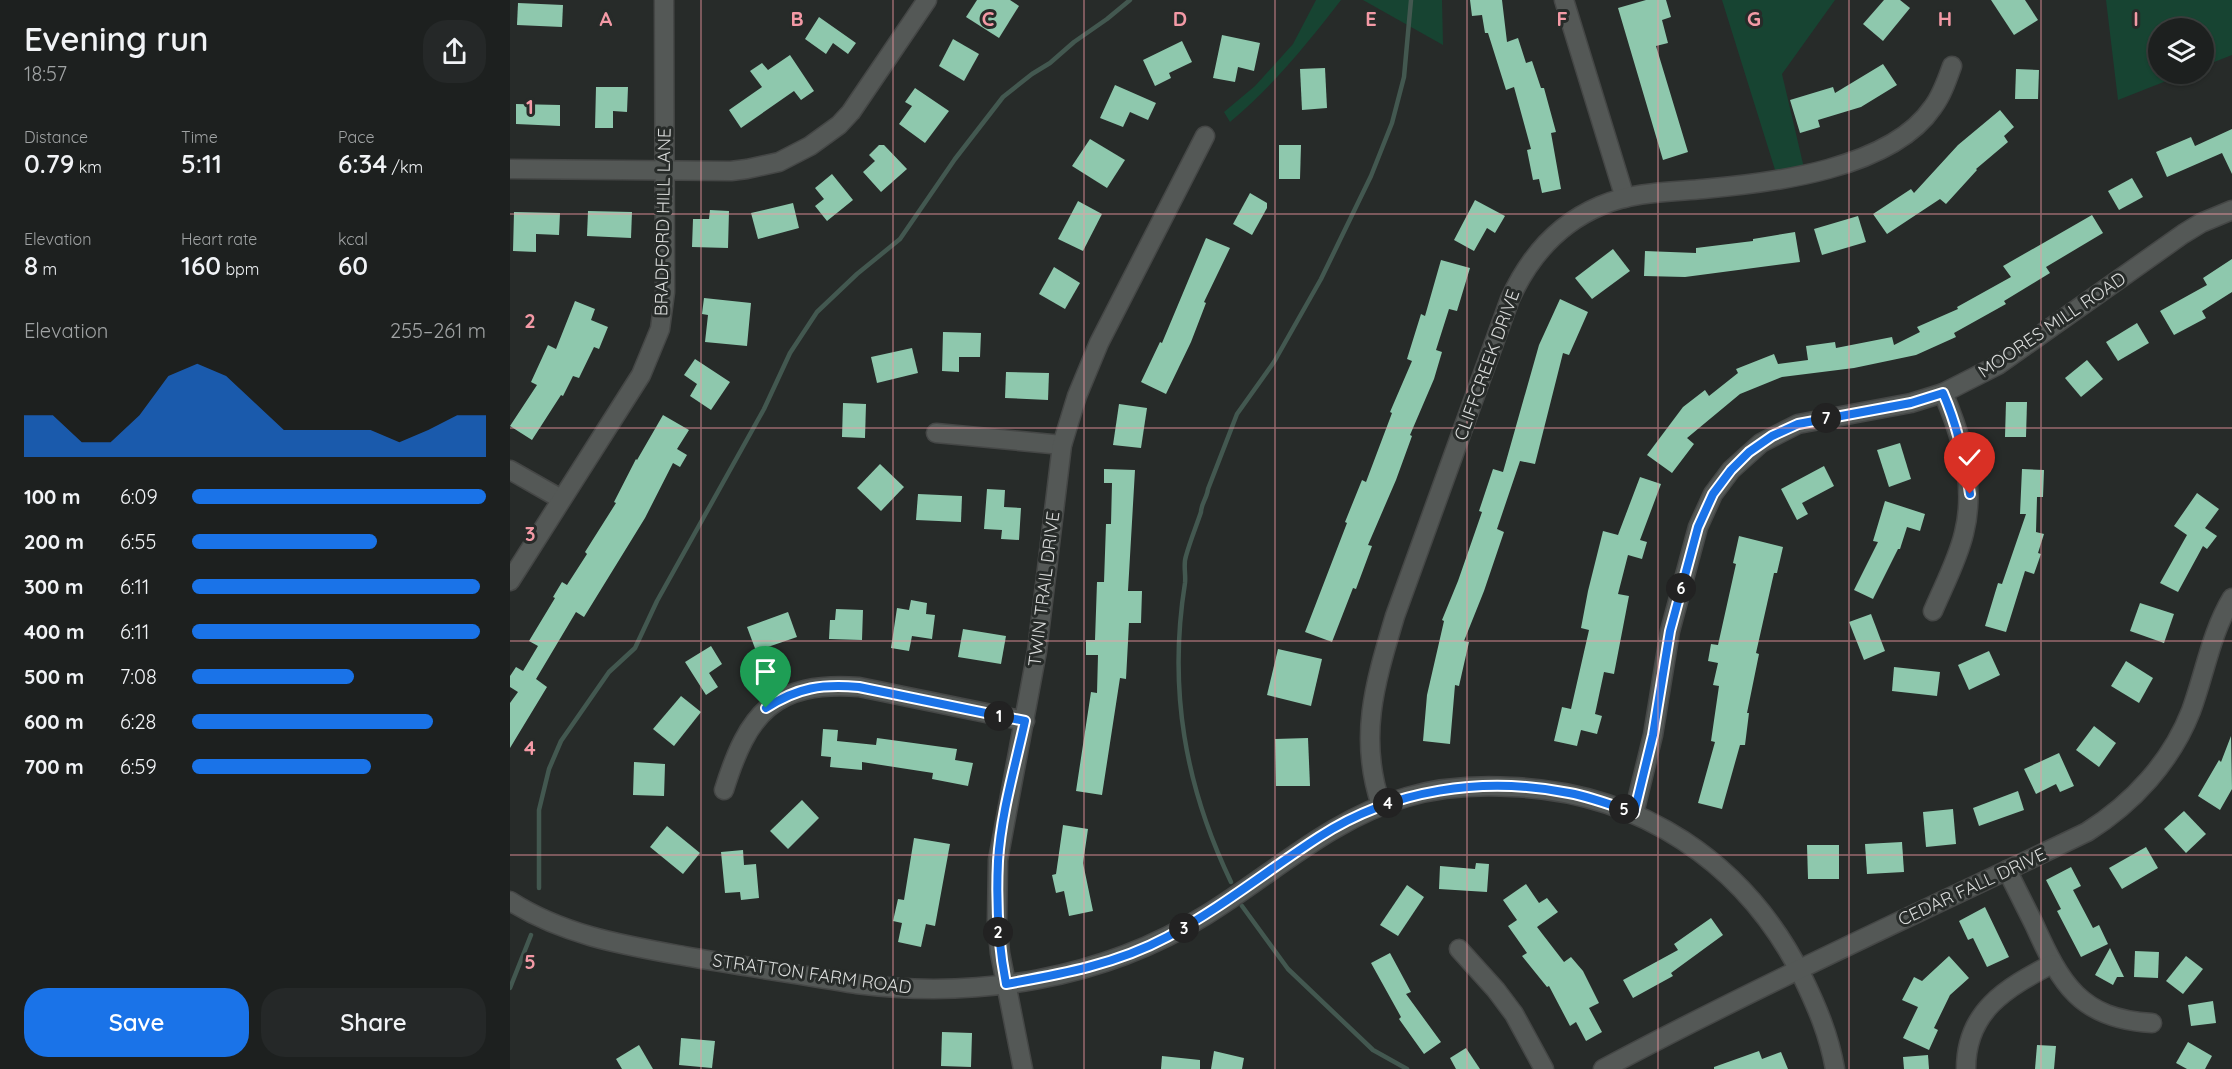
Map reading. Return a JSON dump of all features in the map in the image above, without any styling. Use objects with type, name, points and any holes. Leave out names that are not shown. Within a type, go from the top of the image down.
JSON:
[{"type":"street","name":"BRADFORD HILL LANE","points":[[510,581],[641,375],[656,342],[664,292],[664,0]]},
{"type":"street","points":[[510,169],[731,171],[779,162],[810,146],[839,125],[851,112],[927,0]]},
{"type":"street","points":[[1564,0],[1625,198]]},
{"type":"street","name":"CLIFFCREEK DRIVE","points":[[1381,805],[1369,754],[1369,728],[1380,667],[1395,616],[1510,299],[1536,253],[1562,228],[1599,206],[1625,198],[1770,182],[1813,173],[1868,154],[1903,136],[1920,122],[1941,95],[1952,66]]},
{"type":"street","name":"TWIN TRAIL DRIVE","points":[[1023,1069],[1000,953],[997,921],[998,860],[1037,651],[1062,446],[1077,396],[1099,343],[1205,136]]},
{"type":"street","name":"MOORES MILL ROAD","points":[[1634,813],[1653,735],[1670,631],[1698,527],[1713,494],[1731,470],[1749,452],[1772,436],[1798,424],[1911,403],[1943,393],[1998,365],[2183,234],[2232,210]]},
{"type":"street","points":[[1933,611],[1962,542],[1970,494],[1966,465],[1951,410],[1943,393]]},
{"type":"street","points":[[936,433],[1062,446]]},
{"type":"street","points":[[510,470],[561,500]]},
{"type":"street","name":"CEDAR FALL DRIVE","points":[[1603,1069],[1799,970],[2101,823],[2128,802],[2146,784],[2180,735],[2191,710],[2212,638],[2232,598]]},
{"type":"street","points":[[724,790],[742,742],[756,719],[781,698],[810,687],[835,685],[859,687],[1025,721]]},
{"type":"street","name":"STRATTON FARM ROAD","points":[[510,901],[537,916],[582,935],[614,944],[699,959],[895,988],[934,990],[1006,984],[1068,973],[1096,965],[1165,938],[1207,915],[1321,836],[1381,805],[1443,789],[1490,786],[1568,792],[1634,813],[1660,826],[1722,870],[1760,909],[1778,933],[1819,1011],[1829,1037],[1835,1069]]},
{"type":"street","points":[[2007,870],[2062,980],[2086,1004],[2102,1012],[2125,1019],[2152,1023]]},
{"type":"street","points":[[1459,949],[1514,1014],[1544,1069]]},
{"type":"street","points":[[1966,1069],[1969,1045],[1977,1022],[1983,1013],[2012,985],[2052,964]]},
{"type":"green space","points":[[1316,0],[1341,0],[1289,64],[1230,122],[1224,112],[1255,86],[1293,44]]},
{"type":"green space","points":[[1363,0],[1442,0],[1443,45]]},
{"type":"green space","points":[[1722,0],[1835,0],[1782,74],[1804,168],[1776,173]]},
{"type":"green space","points":[[2106,0],[2232,0],[2232,55],[2214,62],[2214,18],[2148,18],[2148,84],[2159,84],[2118,100]]},
{"type":"building","points":[[977,0],[1010,0],[1019,6],[999,38],[966,17]]},
{"type":"building","points":[[1470,0],[1502,0],[1507,42],[1518,38],[1526,63],[1532,61],[1541,88],[1544,88],[1556,132],[1551,133],[1561,189],[1542,193],[1539,179],[1533,180],[1527,150],[1531,149],[1514,87],[1506,90],[1488,33],[1485,33],[1482,15],[1472,16]]},
{"type":"building","points":[[1646,0],[1666,0],[1671,17],[1662,20],[1668,43],[1656,46],[1688,152],[1663,160],[1618,8]]},
{"type":"building","points":[[1884,0],[1900,0],[1910,8],[1883,41],[1863,24]]},
{"type":"building","points":[[1991,0],[2025,0],[2038,20],[2014,35]]},
{"type":"building","points":[[518,3],[563,5],[562,27],[517,25]]},
{"type":"building","points":[[819,17],[856,43],[848,54],[833,43],[826,54],[805,39]]},
{"type":"building","points":[[1222,35],[1260,43],[1254,71],[1238,67],[1235,82],[1213,78]]},
{"type":"building","points":[[953,39],[979,54],[964,81],[939,66]]},
{"type":"building","points":[[1182,41],[1192,62],[1169,73],[1171,78],[1155,86],[1143,60]]},
{"type":"building","points":[[790,55],[814,91],[801,100],[794,91],[741,128],[729,110],[762,87],[750,71],[762,63],[768,70]]},
{"type":"building","points":[[1883,64],[1897,85],[1861,107],[1818,120],[1820,127],[1800,133],[1790,100],[1833,87],[1835,93]]},
{"type":"building","points":[[1325,68],[1327,108],[1302,110],[1300,69]]},
{"type":"building","points":[[2016,69],[2039,70],[2038,99],[2015,99]]},
{"type":"building","points":[[1115,85],[1156,103],[1148,120],[1130,112],[1123,127],[1100,118]]},
{"type":"building","points":[[596,87],[628,87],[627,112],[613,111],[613,128],[595,128]]},
{"type":"building","points":[[915,88],[949,111],[925,143],[899,124],[912,106],[905,102]]},
{"type":"building","points":[[516,104],[560,105],[560,126],[516,124]]},
{"type":"building","points":[[2000,110],[2014,127],[2004,136],[2008,142],[1976,169],[1946,204],[1940,199],[1887,234],[1873,214],[1911,189],[1914,193],[1958,145]]},
{"type":"building","points":[[2232,129],[2232,174],[2222,153],[2167,177],[2156,152],[2191,137],[2195,146]]},
{"type":"building","points":[[1090,139],[1125,160],[1107,188],[1072,166]]},
{"type":"building","points":[[879,145],[884,145],[907,169],[881,192],[863,172],[875,161],[869,155]]},
{"type":"building","points":[[1279,145],[1301,145],[1300,179],[1279,179]]},
{"type":"building","points":[[832,174],[853,200],[827,221],[815,206],[824,199],[815,188]]},
{"type":"building","points":[[2132,178],[2143,197],[2119,210],[2108,191]]},
{"type":"building","points":[[1250,193],[1267,203],[1267,208],[1252,235],[1233,224]]},
{"type":"building","points":[[1475,200],[1505,216],[1495,233],[1487,228],[1474,251],[1454,240]]},
{"type":"building","points":[[1078,201],[1102,214],[1083,251],[1058,239]]},
{"type":"building","points":[[793,203],[799,228],[758,239],[751,213]]},
{"type":"building","points":[[710,210],[729,211],[728,248],[692,247],[693,219],[709,219]]},
{"type":"building","points":[[588,211],[632,212],[631,238],[587,236]]},
{"type":"building","points":[[514,212],[560,213],[559,235],[536,234],[536,252],[513,251]]},
{"type":"building","points":[[2092,215],[2103,233],[2046,267],[2050,273],[2004,301],[2006,304],[1954,333],[1956,337],[1916,355],[1854,368],[1782,377],[1740,394],[1687,438],[1694,444],[1672,473],[1647,455],[1683,407],[1705,390],[1709,396],[1738,373],[1736,369],[1774,354],[1778,364],[1808,360],[1806,346],[1835,342],[1836,348],[1892,337],[1894,345],[1920,332],[1917,327],[1958,309],[1957,307],[2011,277],[2003,266]]},
{"type":"building","points":[[1858,216],[1866,242],[1822,255],[1814,229]]},
{"type":"building","points":[[1795,232],[1800,262],[1685,277],[1644,276],[1645,251],[1696,253],[1696,248],[1753,241],[1753,239]]},
{"type":"building","points":[[1206,238],[1230,248],[1204,302],[1206,303],[1191,342],[1166,394],[1141,382],[1160,342],[1162,343]]},
{"type":"building","points":[[1613,249],[1630,271],[1592,299],[1575,278]]},
{"type":"building","points":[[2232,259],[2232,292],[2202,311],[2206,318],[2174,335],[2160,311],[2207,285],[2203,278]]},
{"type":"building","points":[[1441,260],[1470,268],[1457,311],[1449,309],[1436,350],[1442,352],[1434,379],[1410,435],[1412,436],[1396,480],[1368,545],[1372,546],[1356,589],[1353,588],[1332,642],[1305,632],[1347,523],[1345,522],[1362,480],[1366,482],[1392,413],[1390,412],[1412,361],[1407,359],[1421,314],[1425,316]]},
{"type":"building","points":[[1054,267],[1080,283],[1065,309],[1039,294]]},
{"type":"building","points":[[704,298],[751,303],[747,346],[705,342],[708,315],[702,314]]},
{"type":"building","points":[[1560,299],[1588,312],[1569,355],[1563,353],[1535,464],[1520,461],[1497,529],[1504,532],[1464,641],[1469,642],[1459,686],[1455,685],[1450,744],[1423,741],[1427,695],[1444,621],[1442,620],[1482,512],[1479,511],[1493,469],[1503,472],[1539,345]]},
{"type":"building","points":[[575,301],[595,309],[591,320],[608,327],[599,349],[594,347],[579,378],[573,376],[563,396],[561,395],[532,440],[510,426],[537,385],[531,382],[548,345],[556,349]]},
{"type":"building","points":[[2137,323],[2149,343],[2118,361],[2106,342]]},
{"type":"building","points":[[943,332],[981,333],[980,357],[959,357],[959,372],[942,371]]},
{"type":"building","points":[[912,348],[918,373],[877,383],[871,357]]},
{"type":"building","points":[[695,359],[730,382],[711,410],[690,396],[697,384],[684,375]]},
{"type":"building","points":[[2087,360],[2103,379],[2081,397],[2065,378]]},
{"type":"building","points":[[1006,372],[1049,373],[1048,400],[1005,398]]},
{"type":"building","points":[[2006,402],[2027,402],[2026,437],[2005,437]]},
{"type":"building","points":[[843,403],[866,404],[865,438],[842,437]]},
{"type":"building","points":[[1119,404],[1147,408],[1141,448],[1113,445]]},
{"type":"building","points":[[663,415],[689,430],[677,449],[687,455],[680,467],[673,463],[645,518],[584,617],[576,612],[536,679],[547,687],[510,748],[510,703],[518,692],[510,687],[510,676],[516,667],[523,671],[538,646],[529,641],[562,582],[567,585],[587,554],[585,552],[616,503],[614,502],[636,459]]},
{"type":"building","points":[[1900,443],[1911,479],[1889,487],[1877,450]]},
{"type":"building","points":[[880,464],[904,487],[881,511],[857,488]]},
{"type":"building","points":[[1824,466],[1834,486],[1802,503],[1808,514],[1797,520],[1781,489]]},
{"type":"building","points":[[1104,469],[1135,470],[1128,591],[1142,591],[1141,623],[1129,623],[1126,679],[1120,678],[1102,795],[1076,791],[1091,692],[1097,693],[1098,655],[1086,655],[1086,640],[1095,640],[1097,582],[1104,582],[1106,524],[1111,524],[1112,483],[1104,483]]},
{"type":"building","points":[[2022,469],[2044,470],[2043,497],[2037,497],[2036,532],[2044,534],[2038,553],[2041,554],[2034,574],[2025,571],[2006,632],[1985,626],[1998,583],[2002,584],[2026,514],[2020,514]]},
{"type":"building","points":[[1640,477],[1661,484],[1640,540],[1647,542],[1642,559],[1628,555],[1618,594],[1629,596],[1614,674],[1604,672],[1595,714],[1602,716],[1597,734],[1581,730],[1577,746],[1554,741],[1562,707],[1571,709],[1589,630],[1581,628],[1603,531],[1618,535]]},
{"type":"building","points":[[987,489],[1005,490],[1004,507],[1021,508],[1019,540],[1001,539],[1002,530],[984,529]]},
{"type":"building","points":[[2197,493],[2219,509],[2205,528],[2217,536],[2207,549],[2203,546],[2178,592],[2160,583],[2187,535],[2174,526]]},
{"type":"building","points":[[918,494],[962,496],[961,522],[916,520]]},
{"type":"building","points":[[1885,501],[1925,514],[1920,531],[1907,527],[1900,549],[1873,599],[1854,590],[1878,542],[1873,541]]},
{"type":"building","points":[[1739,536],[1783,547],[1777,573],[1774,573],[1756,653],[1759,654],[1747,713],[1749,713],[1745,745],[1740,745],[1722,809],[1698,803],[1715,742],[1711,741],[1719,686],[1713,685],[1718,663],[1708,661],[1711,644],[1718,645],[1736,564],[1733,563]]},
{"type":"building","points":[[911,600],[927,603],[926,614],[935,615],[932,639],[912,636],[909,651],[891,648],[897,608],[909,610]]},
{"type":"building","points":[[2140,603],[2174,614],[2164,643],[2130,631]]},
{"type":"building","points":[[836,609],[863,610],[862,640],[829,639],[830,620],[835,620]]},
{"type":"building","points":[[788,612],[797,637],[756,651],[747,627]]},
{"type":"building","points":[[1871,614],[1885,651],[1864,660],[1849,622]]},
{"type":"building","points":[[963,629],[1006,636],[1001,664],[958,657]]},
{"type":"building","points":[[711,646],[722,664],[709,673],[718,687],[706,695],[685,662]]},
{"type":"building","points":[[1278,649],[1322,659],[1311,706],[1267,695]]},
{"type":"building","points":[[1989,651],[2000,675],[1969,690],[1958,665]]},
{"type":"building","points":[[2126,661],[2153,678],[2139,703],[2111,686]]},
{"type":"building","points":[[1894,667],[1940,672],[1937,696],[1892,691]]},
{"type":"building","points":[[681,696],[701,712],[674,746],[653,729]]},
{"type":"building","points":[[2094,726],[2116,743],[2099,767],[2076,750]]},
{"type":"building","points":[[823,729],[838,730],[837,741],[876,745],[877,738],[957,749],[955,760],[973,763],[968,786],[932,779],[933,773],[862,762],[862,770],[830,767],[831,757],[821,756]]},
{"type":"building","points":[[2231,736],[2232,789],[2220,810],[2198,796],[2219,760],[2221,762]]},
{"type":"building","points":[[1308,738],[1310,786],[1276,786],[1275,739]]},
{"type":"building","points":[[2059,753],[2074,786],[2060,792],[2056,784],[2036,794],[2024,769]]},
{"type":"building","points":[[634,762],[665,764],[664,796],[633,795]]},
{"type":"building","points":[[2018,791],[2024,810],[1979,826],[1973,808]]},
{"type":"building","points":[[802,800],[819,818],[788,849],[770,831]]},
{"type":"building","points":[[1953,809],[1956,844],[1926,847],[1923,812]]},
{"type":"building","points":[[2184,811],[2206,834],[2186,853],[2164,829]]},
{"type":"building","points":[[1063,825],[1088,829],[1083,863],[1093,911],[1069,916],[1064,891],[1056,893],[1052,875],[1056,874]]},
{"type":"building","points":[[667,826],[700,853],[683,874],[650,847]]},
{"type":"building","points":[[914,838],[950,844],[935,926],[926,924],[921,947],[898,942],[902,923],[893,921],[898,899],[904,900]]},
{"type":"building","points":[[1902,842],[1904,872],[1867,874],[1865,844]]},
{"type":"building","points":[[1807,845],[1839,845],[1839,879],[1808,879]]},
{"type":"building","points":[[2146,847],[2158,868],[2122,889],[2109,868]]},
{"type":"building","points":[[743,850],[744,865],[756,864],[759,898],[741,900],[740,892],[725,893],[721,852]]},
{"type":"building","points":[[1476,863],[1489,864],[1487,892],[1439,889],[1440,866],[1475,869]]},
{"type":"building","points":[[2071,867],[2081,886],[2073,890],[2093,928],[2099,925],[2108,944],[2081,957],[2057,911],[2061,909],[2046,880]]},
{"type":"building","points":[[1526,884],[1539,903],[1547,898],[1558,912],[1537,927],[1564,962],[1571,957],[1583,971],[1599,1003],[1589,1008],[1602,1032],[1586,1041],[1576,1022],[1570,1026],[1549,986],[1547,987],[1522,956],[1527,953],[1508,926],[1517,920],[1503,900]]},
{"type":"building","points":[[1407,885],[1424,897],[1398,936],[1380,925]]},
{"type":"building","points":[[1985,907],[2009,957],[1987,967],[1973,938],[1968,940],[1959,921]]},
{"type":"building","points":[[1711,918],[1723,935],[1671,973],[1673,976],[1633,998],[1623,980],[1678,950],[1674,944]]},
{"type":"building","points":[[2110,948],[2124,977],[2117,977],[2113,985],[2095,975]]},
{"type":"building","points":[[2135,951],[2159,952],[2158,978],[2134,977]]},
{"type":"building","points":[[1390,953],[1411,992],[1406,994],[1441,1042],[1424,1054],[1399,1019],[1401,1017],[1371,963]]},
{"type":"building","points":[[1949,956],[1969,978],[1950,995],[1934,1028],[1938,1030],[1929,1050],[1903,1038],[1918,1007],[1902,1000],[1914,977],[1922,981]]},
{"type":"building","points":[[2186,956],[2203,969],[2183,994],[2166,981]]},
{"type":"building","points":[[2213,1001],[2216,1023],[2191,1026],[2188,1005]]},
{"type":"building","points":[[942,1032],[972,1033],[971,1067],[941,1066]]},
{"type":"building","points":[[681,1038],[715,1041],[712,1068],[679,1065]]},
{"type":"building","points":[[2188,1042],[2212,1056],[2205,1069],[2187,1069],[2176,1063]]},
{"type":"building","points":[[639,1045],[653,1069],[622,1069],[616,1059]]},
{"type":"building","points":[[2037,1045],[2056,1046],[2054,1069],[2035,1069]]},
{"type":"building","points":[[1466,1048],[1480,1069],[1456,1069],[1450,1058]]},
{"type":"building","points":[[1214,1051],[1244,1058],[1242,1069],[1211,1069]]},
{"type":"building","points":[[1759,1051],[1762,1059],[1781,1052],[1788,1069],[1714,1069],[1714,1067]]},
{"type":"building","points":[[1928,1055],[1929,1069],[1904,1069],[1903,1057]]},
{"type":"building","points":[[1162,1056],[1200,1060],[1200,1069],[1161,1069]]},
{"type":"waterway","points":[[539,888],[539,810],[549,769],[561,741],[609,672],[635,648],[657,601],[764,409],[790,353],[817,312],[857,274],[900,239],[955,159],[1003,97],[1130,0]]},
{"type":"waterway","points":[[1231,882],[1202,810],[1184,736],[1179,661],[1185,559],[1208,489],[1237,414],[1274,362],[1321,279],[1371,176],[1392,123],[1404,77],[1411,0]]},
{"type":"waterway","points":[[1242,906],[1288,969],[1373,1050],[1407,1069]]},
{"type":"waterway","points":[[510,988],[531,935]]},
{"type":"route","points":[[766,708],[795,692],[810,687],[835,685],[859,687],[1025,721],[998,860],[997,921],[1000,953],[1006,984],[1068,973],[1125,955],[1165,938],[1207,915],[1321,836],[1350,819],[1409,796],[1443,789],[1490,786],[1526,787],[1568,792],[1634,813],[1653,735],[1670,631],[1698,527],[1713,494],[1731,470],[1749,452],[1772,436],[1812,420],[1879,410],[1943,393],[1951,410],[1966,465],[1970,494]]}]
